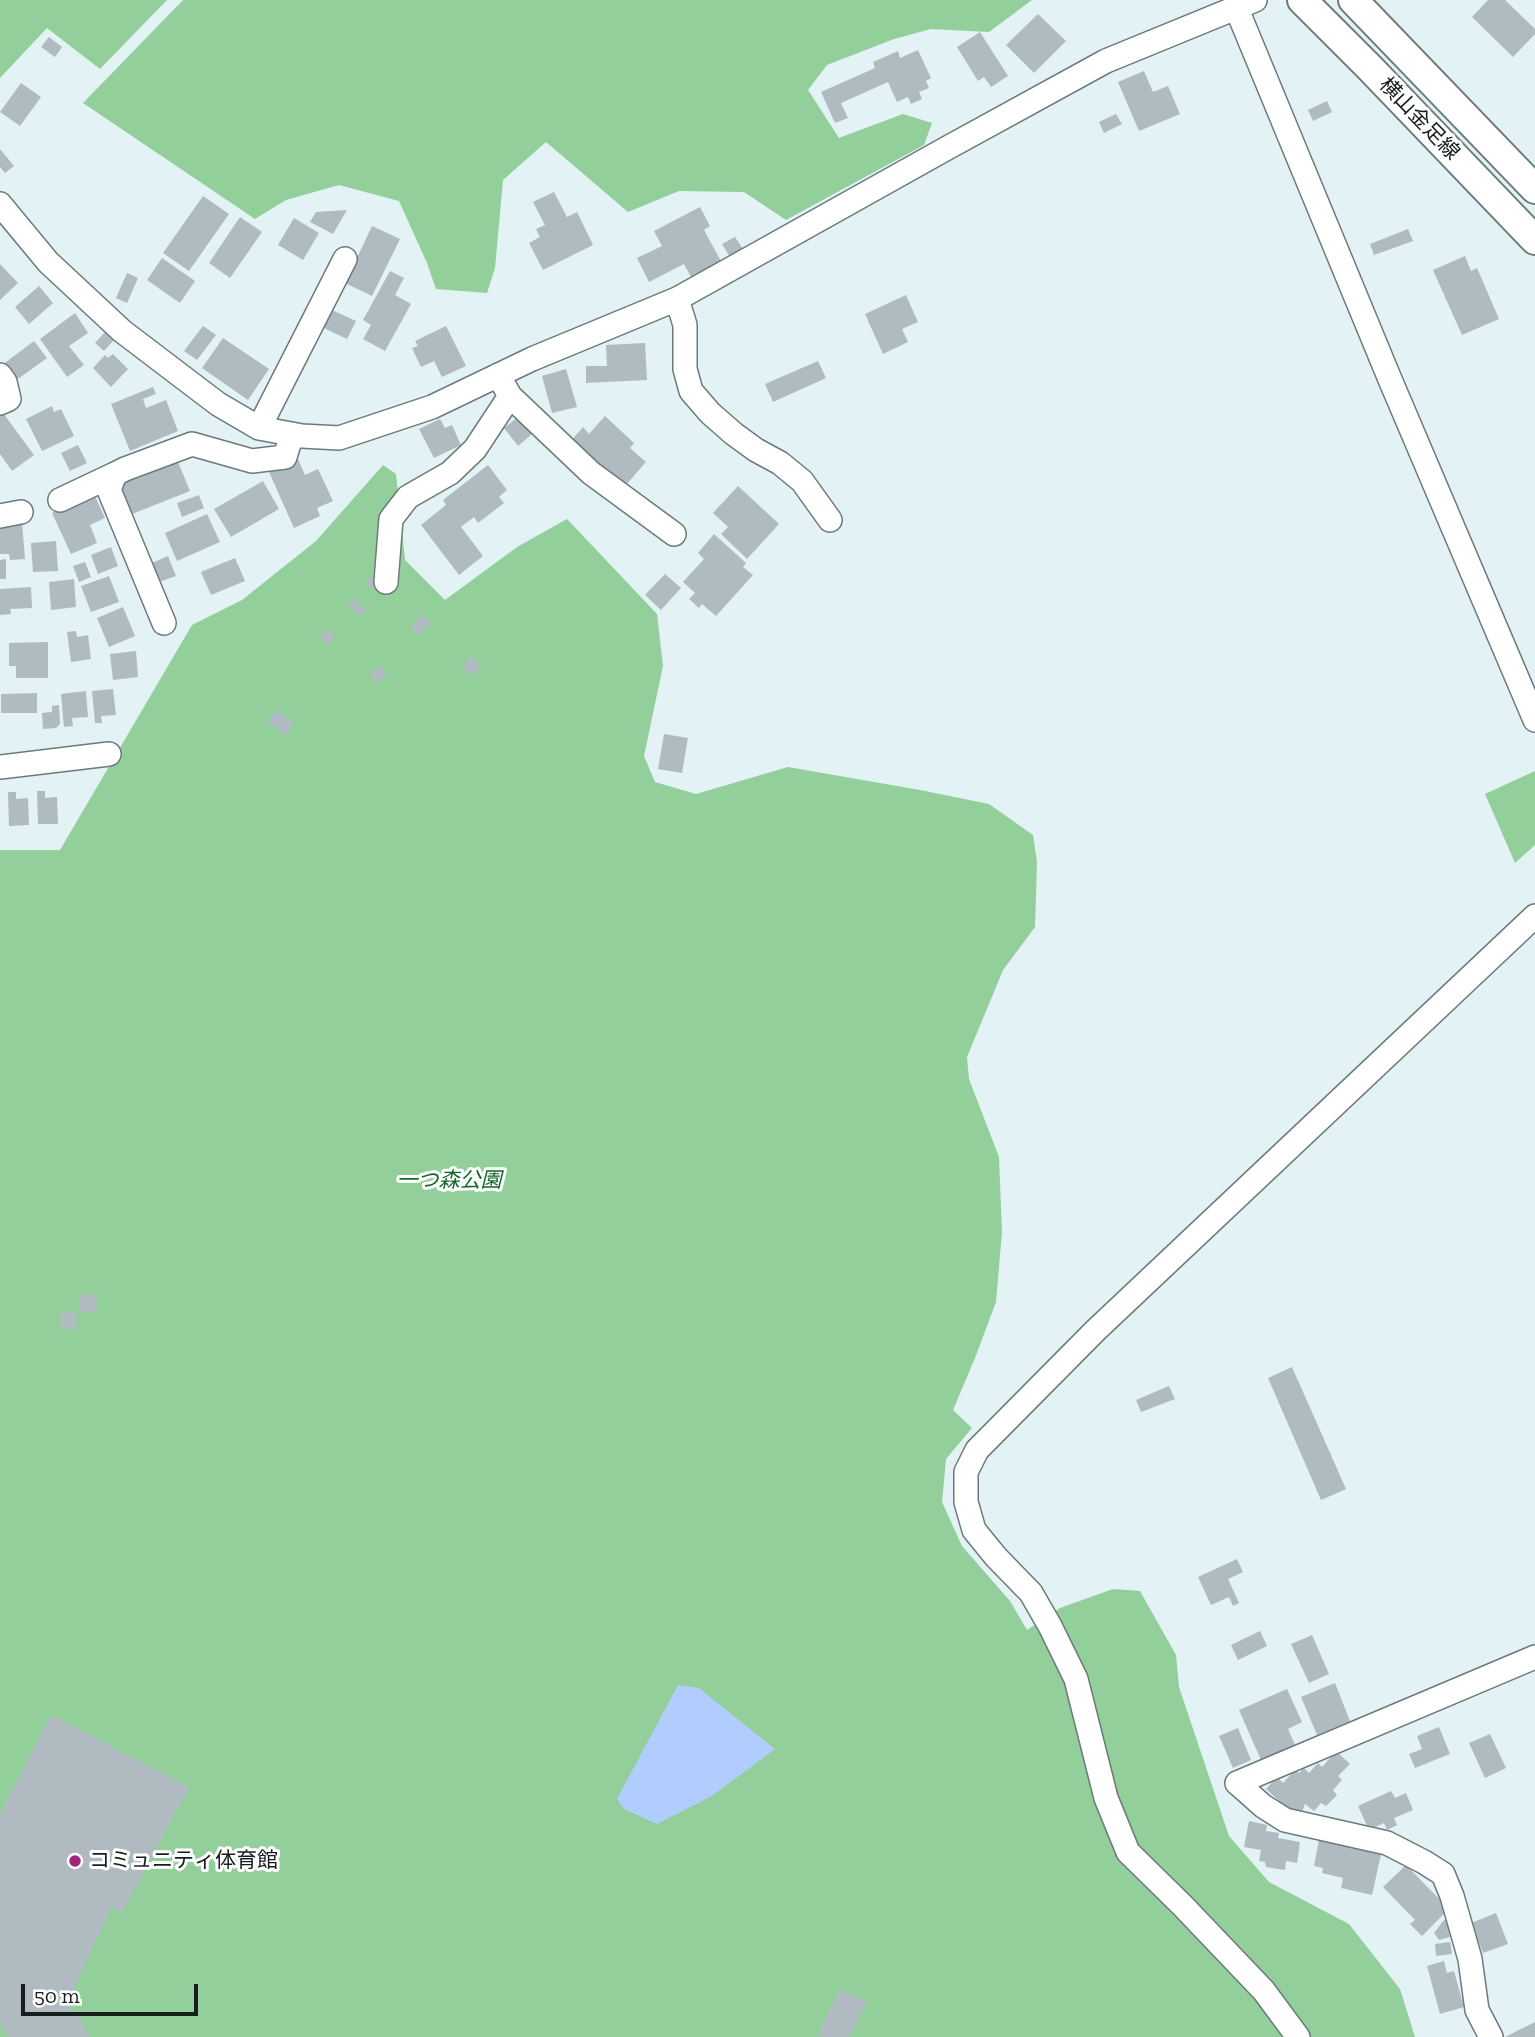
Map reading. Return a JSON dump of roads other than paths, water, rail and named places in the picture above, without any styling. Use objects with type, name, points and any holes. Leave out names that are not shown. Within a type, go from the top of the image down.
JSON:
[{"type":"main road","name":"横山金足線","points":[[1302,0],[1535,240]]},
{"type":"main road","name":"横山金足線","points":[[1353,0],[1535,189]]},
{"type":"street","points":[[3,213],[48,262],[122,331],[218,404],[260,428],[339,438],[432,407],[532,359],[677,299],[1107,61],[1245,4],[1389,377],[1535,720]]},
{"type":"street","points":[[260,428],[345,259]]},
{"type":"street","points":[[677,299],[685,325],[685,369],[691,391],[710,413],[734,434],[780,463],[802,481],[830,520]]},
{"type":"street","points":[[0,375],[5,382],[9,399],[0,403]]},
{"type":"street","points":[[498,375],[510,396],[591,473],[674,534]]},
{"type":"street","points":[[386,582],[391,519],[408,496],[450,473],[475,449],[510,396]]},
{"type":"street","points":[[60,500],[125,469],[192,444],[252,461],[285,457],[292,434]]},
{"type":"street","points":[[115,474],[109,490],[164,623]]},
{"type":"street","points":[[0,767],[109,754]]},
{"type":"street","points":[[1298,2037],[1264,1991],[1128,1853],[1106,1798],[1076,1679],[1031,1593],[974,1530],[966,1502],[966,1472],[977,1450],[1096,1330],[1535,915]]},
{"type":"street","points":[[1491,2037],[1477,2011],[1470,1959],[1443,1874],[1387,1843],[1285,1820],[1263,1806],[1237,1783],[1535,1657]]},
{"type":"water","points":[[678,1685],[699,1688],[775,1749],[712,1796],[657,1824],[624,1809],[617,1799]]},
{"type":"place","name":"コミュニティ体育館","points":[[75,1861]]},
{"type":"park label","name":"一つ森公園","points":[[449,1181]]}]
